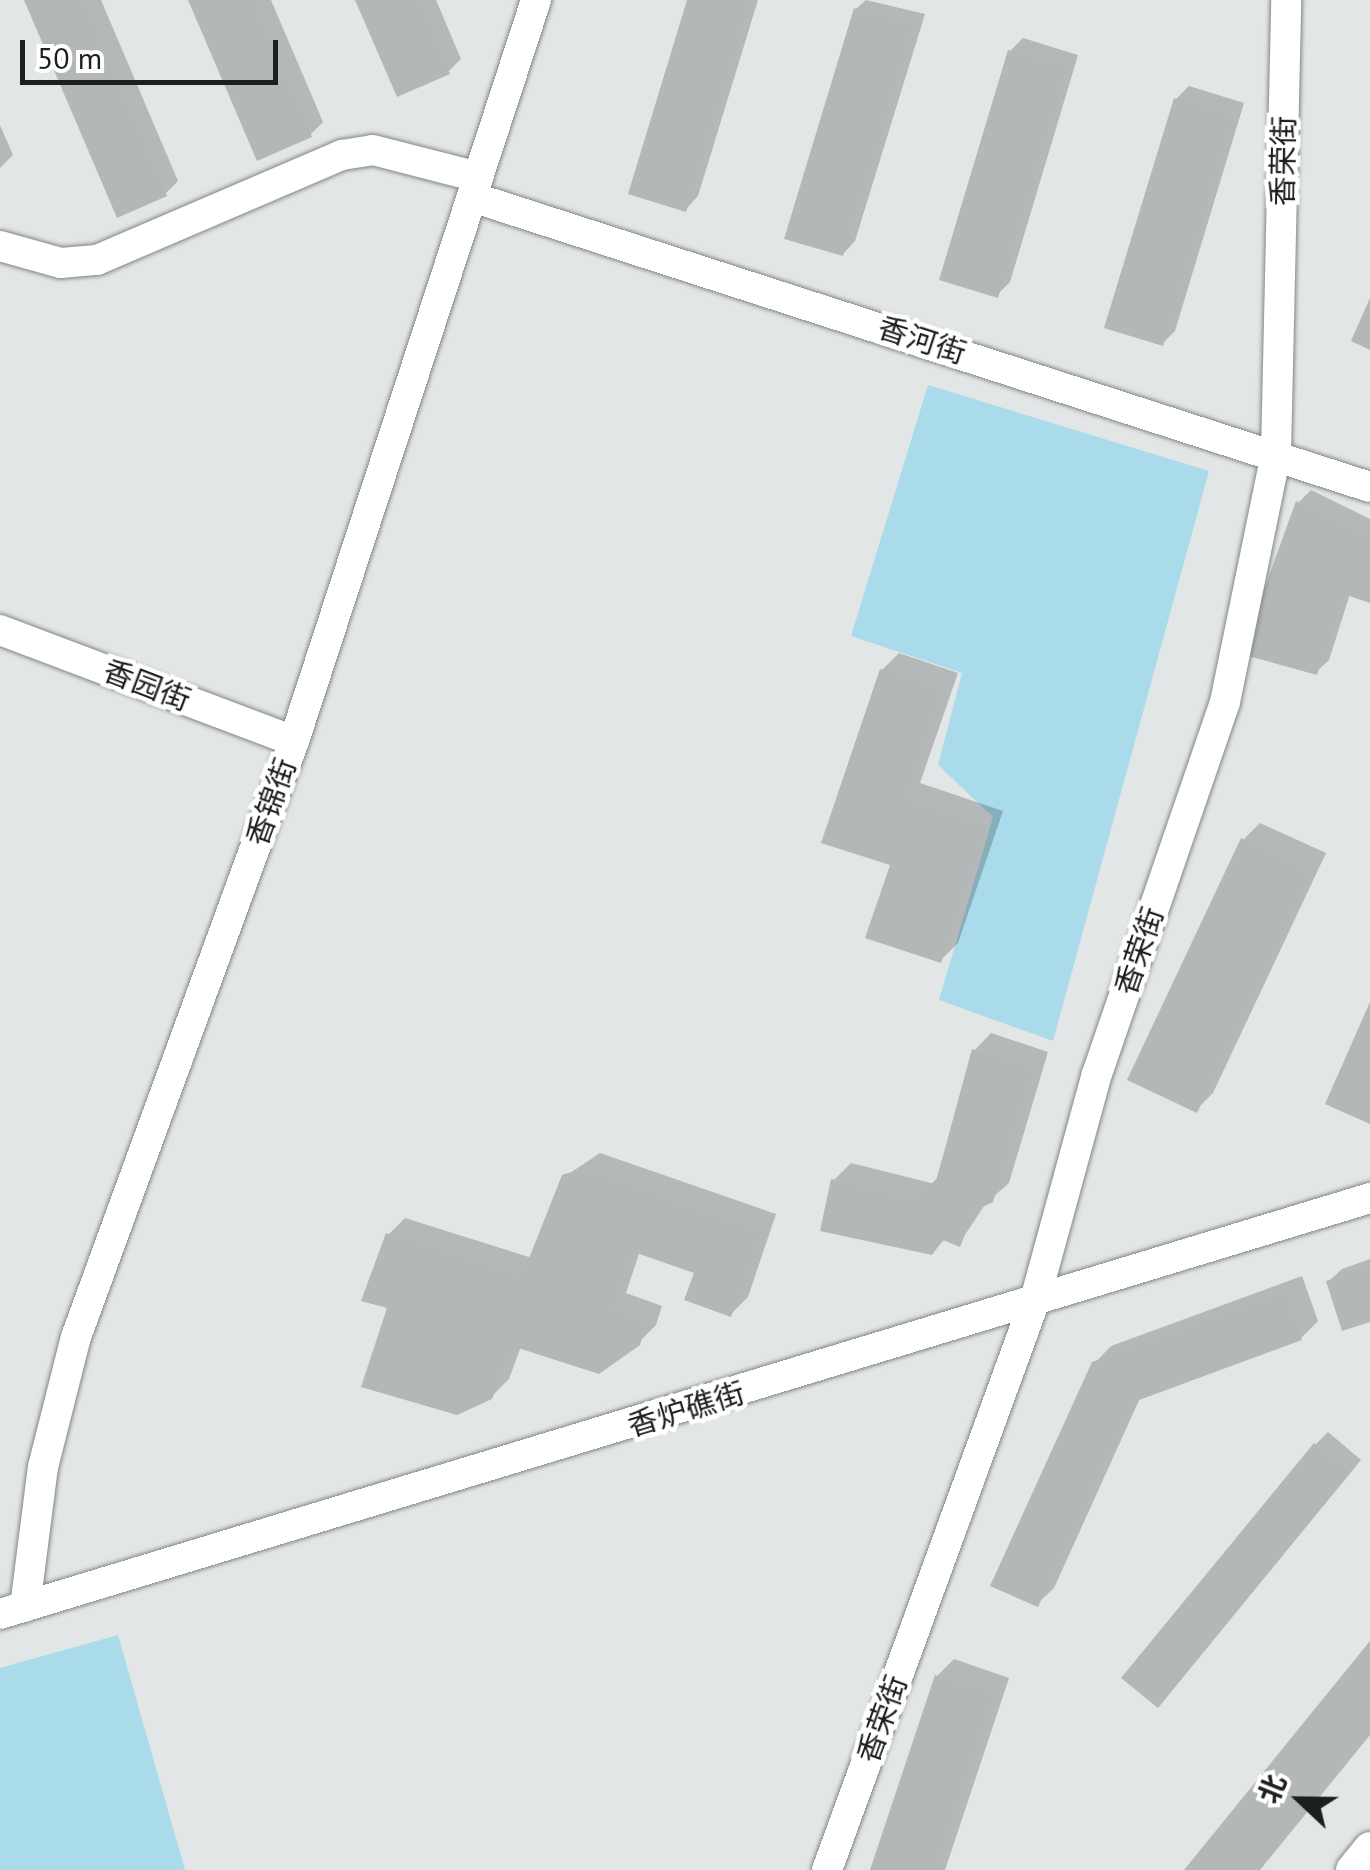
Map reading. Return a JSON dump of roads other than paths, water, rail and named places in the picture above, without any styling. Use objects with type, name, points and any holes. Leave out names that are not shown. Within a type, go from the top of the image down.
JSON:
[{"type":"street","name":"香锦街","points":[[12,1611],[76,1337],[294,740],[536,0]]},
{"type":"street","name":"香荣街","points":[[827,1870],[1035,1300],[1097,1074],[1225,702],[1276,454],[1286,0]]},
{"type":"street","name":"香河街","points":[[0,246],[61,263],[97,260],[342,155],[373,150],[1370,487]]},
{"type":"street","name":"香园街","points":[[0,630],[294,740]]},
{"type":"street","name":"香炉礁街","points":[[12,1611],[1370,1198]]},
{"type":"street","points":[[1353,1870],[1370,1849]]}]
